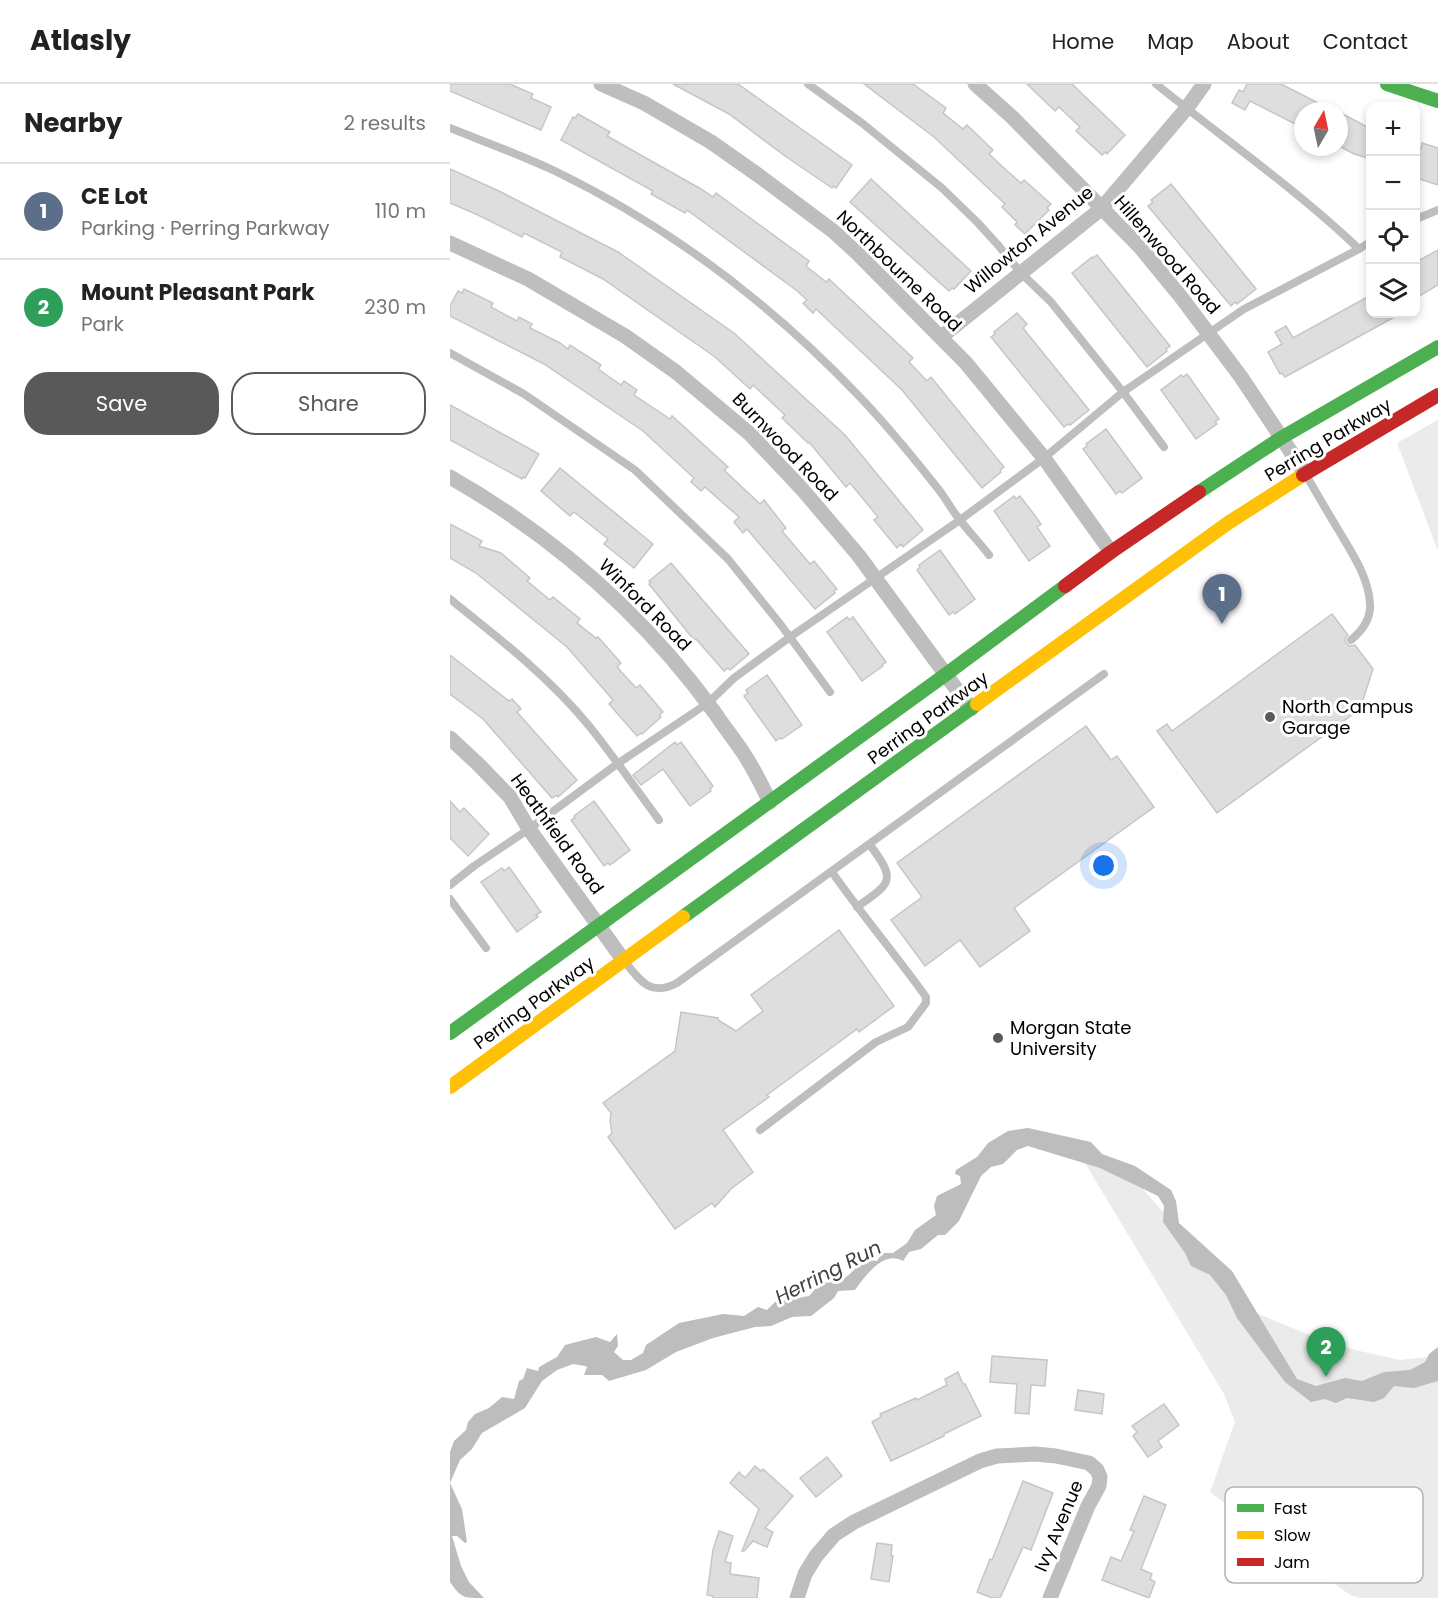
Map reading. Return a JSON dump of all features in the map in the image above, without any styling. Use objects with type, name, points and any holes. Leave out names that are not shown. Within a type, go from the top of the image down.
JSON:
[{"type":"main road","points":[[1392,85],[1438,101]]},
{"type":"main road","name":"Perring Parkway","points":[[450,1033],[1111,552],[1281,438],[1438,347]]},
{"type":"main road","name":"Perring Parkway","points":[[450,1087],[1228,523],[1305,473],[1438,395]]},
{"type":"street","name":"Northbourne Road","points":[[601,84],[644,104],[711,142],[759,175],[841,238],[941,337],[992,394],[1044,458],[1111,552]]},
{"type":"street","name":"Hillenwood Road","points":[[975,84],[1020,125],[1140,247],[1209,333],[1305,473]]},
{"type":"street","name":"Willowton Avenue","points":[[941,337],[1101,209],[1186,109],[1204,84]]},
{"type":"street","name":"Burnwood Road","points":[[450,243],[538,284],[625,336],[676,372],[750,434],[802,489],[859,556],[971,709]]},
{"type":"street","name":"Winford Road","points":[[450,477],[525,524],[562,552],[622,604],[668,652],[708,703],[744,754],[770,802]]},
{"type":"street","name":"Heathfield Road","points":[[450,738],[510,797],[529,829],[624,961]]},
{"type":"street","name":"Ivy Avenue","points":[[797,1598],[804,1574],[816,1556],[834,1535],[854,1521],[980,1461],[997,1456],[1035,1454],[1089,1463],[1097,1470],[1100,1478],[1099,1486],[1088,1506],[1050,1598]]},
{"type":"lane","points":[[808,84],[862,123],[942,188],[977,222],[1021,273],[1051,302],[1124,392],[1164,447]]},
{"type":"lane","points":[[1156,84],[1320,213],[1359,249]]},
{"type":"lane","points":[[450,128],[554,171],[619,205],[678,242],[739,286],[804,342],[857,394],[903,445],[989,555]]},
{"type":"lane","points":[[1420,217],[1438,210]]},
{"type":"lane","points":[[450,885],[617,764],[708,703],[734,678],[790,637],[960,520],[1044,458],[1124,392],[1244,309],[1366,245]]},
{"type":"lane","points":[[450,353],[524,394],[635,470],[728,559],[830,692]]},
{"type":"lane","points":[[1305,473],[1359,566],[1369,595],[1367,620],[1363,628],[1351,640]]},
{"type":"lane","points":[[450,599],[538,672],[590,726],[659,820]]},
{"type":"lane","points":[[624,961],[641,982],[658,989],[670,987],[1104,675]]},
{"type":"lane","points":[[857,907],[882,889],[886,879],[886,866],[870,844]]},
{"type":"lane","points":[[760,1130],[876,1042],[908,1027],[926,1003],[926,997],[898,957],[832,872]]},
{"type":"lane","points":[[450,898],[486,948]]},
{"type":"shaded area","points":[[1438,420],[1438,551],[1397,443]]},
{"type":"shaded area","name":"Herring Run","points":[[1028,1128],[1091,1142],[1102,1154],[1135,1166],[1171,1190],[1176,1201],[1179,1223],[1232,1271],[1297,1379],[1316,1386],[1345,1378],[1362,1381],[1384,1372],[1410,1370],[1425,1362],[1429,1354],[1438,1347],[1438,1381],[1414,1388],[1394,1386],[1384,1398],[1374,1402],[1347,1398],[1336,1403],[1325,1399],[1311,1402],[1285,1382],[1237,1318],[1226,1295],[1210,1275],[1191,1266],[1185,1253],[1163,1222],[1164,1206],[1158,1196],[1100,1168],[1028,1146],[1017,1150],[1003,1164],[991,1167],[981,1176],[959,1221],[945,1235],[938,1235],[921,1249],[909,1252],[903,1261],[889,1259],[882,1262],[855,1290],[838,1291],[834,1298],[811,1316],[792,1317],[771,1326],[755,1327],[713,1338],[676,1352],[646,1370],[609,1381],[602,1375],[584,1375],[587,1367],[585,1366],[573,1364],[557,1370],[542,1381],[525,1408],[482,1433],[472,1449],[460,1460],[450,1483],[450,1452],[454,1441],[466,1430],[468,1422],[475,1414],[489,1408],[502,1397],[514,1399],[519,1381],[523,1379],[527,1368],[538,1371],[539,1367],[557,1357],[565,1345],[596,1337],[610,1342],[617,1334],[618,1346],[614,1352],[623,1360],[631,1360],[643,1353],[646,1345],[679,1323],[723,1314],[744,1316],[758,1307],[767,1310],[775,1302],[809,1296],[823,1280],[835,1282],[841,1280],[865,1259],[877,1261],[882,1253],[893,1253],[907,1243],[915,1230],[936,1215],[934,1206],[937,1196],[961,1184],[960,1176],[955,1174],[956,1170],[977,1157],[988,1143],[1008,1131]]},
{"type":"shaded area","points":[[1082,1158],[1127,1171],[1249,1310],[1307,1334],[1355,1350],[1400,1360],[1438,1356],[1438,1598],[1360,1598],[1350,1595],[1334,1583],[1423,1583],[1423,1487],[1225,1487],[1225,1503],[1210,1492],[1235,1422],[1224,1394]]},
{"type":"shaded area","points":[[450,1483],[462,1509],[467,1542],[465,1543],[457,1536],[452,1536],[461,1566],[469,1582],[484,1598],[463,1596],[450,1582]]},
{"type":"building","points":[[450,84],[510,84],[533,94],[531,98],[551,107],[541,130],[450,91]]},
{"type":"building","points":[[673,84],[738,84],[852,165],[836,188],[833,186],[832,188],[729,114]]},
{"type":"building","points":[[864,84],[913,84],[946,108],[943,113],[963,129],[967,125],[993,150],[989,154],[1021,183],[1024,180],[1051,204],[1047,208],[1049,210],[1025,234],[1002,207],[1005,204],[934,137]]},
{"type":"building","points":[[1027,84],[1072,84],[1125,135],[1107,154],[1106,152],[1102,155],[1076,131],[1080,127],[1059,107],[1055,111]]},
{"type":"building","points":[[1247,84],[1281,84],[1316,102],[1294,102],[1294,123],[1250,101],[1245,110],[1232,103],[1239,90],[1243,92]]},
{"type":"building","points":[[578,114],[610,132],[607,136],[713,197],[716,193],[809,261],[806,266],[826,282],[829,279],[913,358],[909,362],[927,381],[931,377],[1004,467],[1000,470],[1001,472],[982,488],[902,390],[816,309],[813,313],[803,303],[807,300],[796,290],[687,210],[685,213],[651,194],[653,191],[561,140],[573,117],[575,118]]},
{"type":"building","points":[[1348,117],[1366,126],[1366,158],[1348,151]]},
{"type":"building","points":[[1422,143],[1438,148],[1438,185],[1420,179]]},
{"type":"building","points":[[450,169],[499,191],[618,252],[734,333],[845,435],[923,530],[903,547],[901,544],[897,548],[874,520],[878,517],[850,483],[846,487],[809,442],[782,418],[785,415],[753,385],[750,389],[715,357],[603,279],[560,257],[562,252],[524,233],[522,237],[450,203]]},
{"type":"building","points":[[871,179],[971,271],[954,289],[949,291],[850,202]]},
{"type":"building","points":[[1171,184],[1256,289],[1237,304],[1235,302],[1231,306],[1148,206],[1153,202],[1151,200]]},
{"type":"building","points":[[1438,250],[1438,285],[1420,296],[1420,264],[1420,260]]},
{"type":"building","points":[[1097,255],[1170,346],[1147,367],[1072,273]]},
{"type":"building","points":[[464,289],[493,303],[491,307],[517,321],[519,317],[532,324],[530,328],[568,349],[570,345],[601,365],[598,369],[621,385],[624,381],[637,390],[634,395],[670,419],[672,416],[728,467],[724,470],[760,504],[764,500],[786,528],[782,531],[810,564],[814,561],[837,589],[835,593],[815,609],[747,529],[743,533],[734,522],[739,517],[705,487],[701,491],[691,482],[694,478],[643,431],[544,364],[450,316],[450,306],[458,291],[462,293]]},
{"type":"building","points":[[1366,298],[1366,318],[1393,318],[1285,377],[1282,373],[1280,374],[1268,352],[1282,344],[1275,332],[1286,326],[1293,338]]},
{"type":"building","points":[[1017,313],[1027,324],[1023,328],[1089,410],[1070,425],[1064,427],[991,337]]},
{"type":"building","points":[[1187,374],[1219,419],[1215,422],[1217,424],[1196,439],[1161,390],[1181,375],[1183,377]]},
{"type":"building","points":[[450,405],[539,454],[525,478],[522,479],[450,440]]},
{"type":"building","points":[[1106,429],[1142,478],[1122,493],[1120,491],[1116,494],[1083,449],[1087,446],[1086,444]]},
{"type":"building","points":[[560,468],[653,544],[634,568],[604,544],[608,539],[574,512],[570,516],[541,491]]},
{"type":"building","points":[[1014,496],[1016,499],[1020,496],[1036,517],[1041,524],[1037,527],[1050,546],[1029,561],[994,511]]},
{"type":"building","points":[[450,524],[482,541],[479,546],[501,553],[530,578],[527,581],[550,600],[553,597],[580,619],[577,623],[596,638],[598,637],[621,663],[617,667],[636,688],[640,685],[663,712],[659,715],[661,717],[637,736],[609,704],[613,700],[567,647],[476,573],[450,558]]},
{"type":"building","points":[[940,550],[975,599],[955,614],[953,612],[949,615],[917,570],[919,565]]},
{"type":"building","points":[[671,563],[749,654],[730,670],[728,668],[724,671],[696,639],[694,640],[649,584],[651,582],[649,581]]},
{"type":"building","name":"North Campus Garage","points":[[1332,614],[1348,635],[1345,639],[1346,643],[1350,646],[1355,645],[1373,669],[1360,709],[1217,813],[1157,731],[1167,724],[1172,731]]},
{"type":"building","points":[[847,617],[850,620],[853,617],[886,662],[862,681],[827,632]]},
{"type":"building","points":[[450,655],[509,701],[512,699],[521,709],[517,712],[577,780],[558,797],[557,795],[552,798],[483,719],[450,694]]},
{"type":"building","points":[[767,675],[802,725],[776,741],[744,696],[748,693],[746,690]]},
{"type":"building","points":[[1086,726],[1111,760],[1117,756],[1154,807],[1014,908],[1030,931],[980,967],[960,940],[925,966],[891,920],[922,897],[897,863]]},
{"type":"building","points":[[675,742],[677,745],[681,742],[713,786],[711,791],[690,806],[663,769],[641,785],[633,775]]},
{"type":"building","points":[[450,801],[460,812],[464,808],[489,834],[468,856],[450,838]]},
{"type":"building","points":[[594,801],[630,850],[610,865],[608,863],[604,866],[571,820]]},
{"type":"building","points":[[509,867],[541,912],[536,915],[538,917],[517,932],[481,882],[502,868],[504,871]]},
{"type":"building","points":[[839,930],[894,1006],[859,1032],[857,1029],[723,1130],[753,1172],[731,1189],[715,1207],[712,1203],[675,1229],[608,1137],[612,1133],[611,1113],[603,1103],[675,1051],[681,1012],[718,1018],[736,1031],[763,1011],[751,995]]},
{"type":"building","points":[[992,1356],[1047,1360],[1045,1386],[1031,1385],[1029,1414],[1015,1413],[1017,1384],[990,1382]]},
{"type":"building","points":[[958,1372],[981,1416],[891,1461],[872,1422],[881,1417],[880,1414],[916,1398],[917,1400],[947,1385],[945,1379]]},
{"type":"building","points":[[1078,1390],[1104,1394],[1102,1414],[1075,1410]]},
{"type":"building","points":[[1164,1404],[1179,1425],[1158,1441],[1162,1447],[1148,1457],[1133,1436],[1137,1432],[1132,1426]]},
{"type":"building","points":[[827,1457],[842,1476],[816,1497],[800,1478]]},
{"type":"building","points":[[755,1466],[761,1471],[763,1469],[793,1496],[765,1528],[773,1532],[767,1547],[753,1541],[742,1551],[759,1509],[730,1483],[739,1472],[745,1478]]},
{"type":"building","points":[[1023,1481],[1053,1493],[1031,1550],[1023,1547],[1000,1598],[992,1598],[977,1592]]},
{"type":"building","points":[[1144,1496],[1166,1505],[1141,1569],[1152,1574],[1150,1579],[1155,1582],[1149,1598],[1102,1580],[1111,1557],[1121,1561],[1134,1531],[1130,1530]]},
{"type":"building","points":[[719,1531],[733,1536],[725,1562],[731,1563],[730,1574],[759,1578],[757,1598],[713,1598],[707,1595],[713,1550]]},
{"type":"building","points":[[877,1543],[892,1545],[891,1556],[893,1556],[889,1582],[871,1579]]},
{"type":"traffic: fast","points":[[1387,84],[1438,101]]},
{"type":"traffic: fast","points":[[1199,492],[1281,438],[1438,347]]},
{"type":"traffic: fast","points":[[450,1033],[1065,586]]},
{"type":"traffic: fast","points":[[683,917],[977,704]]},
{"type":"traffic: slow","points":[[977,704],[1228,523],[1303,475]]},
{"type":"traffic: slow","points":[[450,1087],[683,917]]},
{"type":"traffic: jam","points":[[1303,475],[1438,395]]},
{"type":"traffic: jam","points":[[1065,586],[1199,492]]},
{"type":"place","name":"CE Lot","points":[[1222,624]]},
{"type":"place","name":"North Campus Garage","points":[[1270,717]]},
{"type":"place","name":"Morgan State University","points":[[998,1038]]},
{"type":"place","name":"Mount Pleasant Park","points":[[1326,1377]]}]
